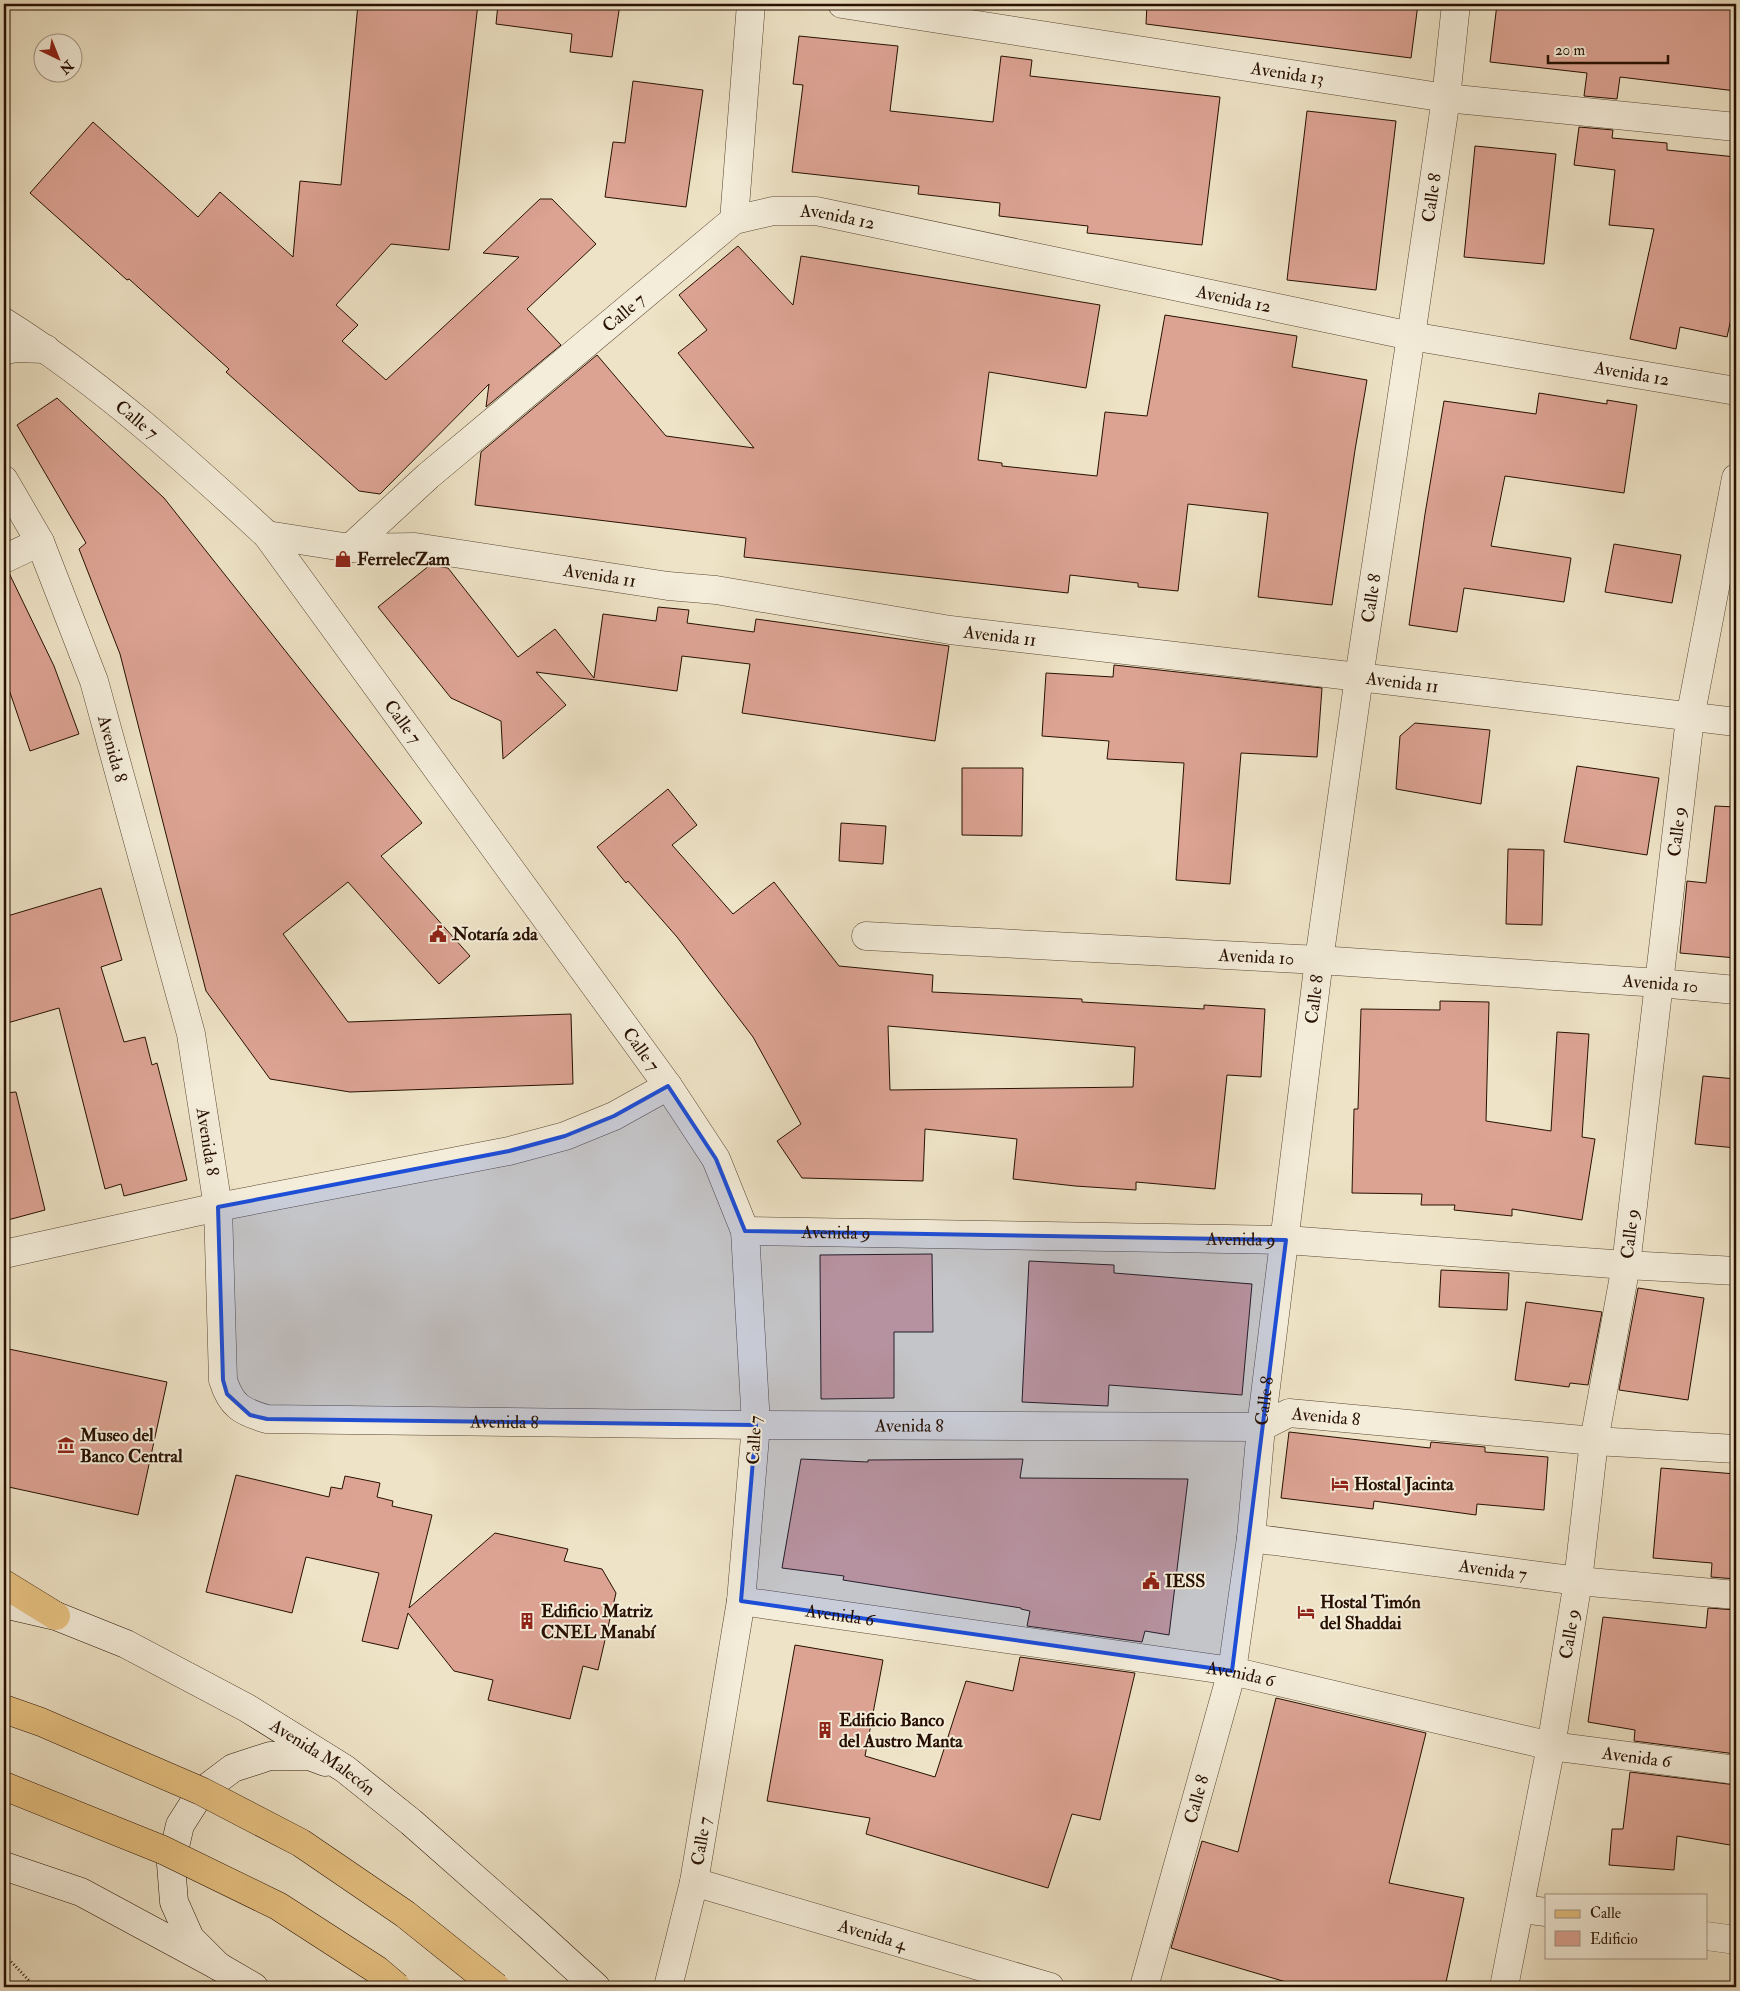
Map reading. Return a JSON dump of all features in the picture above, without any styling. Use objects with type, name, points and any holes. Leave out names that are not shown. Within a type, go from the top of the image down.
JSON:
[{"type":"main road","points":[[4,1584],[56,1616]]},
{"type":"main road","points":[[4,1710],[41,1722],[201,1792],[301,1843],[405,1914],[496,1987]]},
{"type":"main road","points":[[4,1786],[163,1850],[278,1906],[377,1970],[397,1987]]},
{"type":"street","points":[[734,220],[751,4]]},
{"type":"street","name":"Avenida 13","points":[[842,4],[1446,98],[1736,127]]},
{"type":"street","name":"Calle 8","points":[[1144,1987],[1232,1671],[1251,1538],[1261,1427],[1286,1240],[1319,960],[1359,676],[1412,336],[1446,98],[1456,4]]},
{"type":"street","name":"Avenida 12","points":[[734,220],[773,211],[816,211],[1412,336],[1736,391]]},
{"type":"street","name":"Calle 7","points":[[350,548],[428,476],[734,220]]},
{"type":"street","name":"Calle 7","points":[[4,322],[46,348],[187,461],[267,535],[668,1086],[716,1159],[745,1230],[756,1424],[741,1601],[694,1882],[668,1987]]},
{"type":"street","points":[[4,351],[14,348],[46,348]]},
{"type":"street","name":"Calle 9","points":[[1504,1987],[1533,1910],[1551,1746],[1578,1581],[1594,1441],[1626,1266],[1690,718],[1736,478]]},
{"type":"street","name":"Avenida 8","points":[[4,480],[40,542],[94,681],[191,1034],[218,1207],[223,1380],[227,1394],[236,1406],[250,1415],[267,1420],[1261,1427],[1289,1413],[1594,1441],[1736,1448]]},
{"type":"street","name":"Avenida 11","points":[[267,535],[350,548],[415,547],[668,586],[716,590],[950,630],[1359,676],[1690,718],[1736,722]]},
{"type":"street","points":[[4,559],[40,542]]},
{"type":"street","name":"Avenida 10","points":[[866,936],[1319,960],[1736,990]]},
{"type":"street","points":[[4,1254],[218,1207],[509,1150],[546,1141],[565,1136],[614,1116],[668,1086]]},
{"type":"street","name":"Avenida 9","points":[[745,1230],[1286,1240],[1626,1266],[1736,1271]]},
{"type":"street","name":"Avenida 7","points":[[1251,1538],[1578,1581],[1736,1595]]},
{"type":"street","name":"Avenida 6","points":[[741,1601],[1232,1671],[1551,1746],[1736,1770]]},
{"type":"street","name":"Avenida Malecón","points":[[4,1604],[56,1616],[126,1644],[247,1708],[345,1769],[433,1842],[596,1987]]},
{"type":"street","points":[[218,1966],[190,1938],[174,1902],[171,1864],[180,1825],[201,1792],[233,1768],[270,1756],[309,1756],[345,1769]]},
{"type":"street","points":[[4,1866],[80,1892],[254,1987]]},
{"type":"street","name":"Avenida 4","points":[[694,1882],[1050,1987]]},
{"type":"street","points":[[1708,1936],[1736,1940]]},
{"type":"path","points":[[4,1954],[34,1987]]},
{"type":"highlighted area","points":[[668,1086],[716,1159],[745,1231],[1286,1240],[1232,1671],[741,1601],[756,1425],[267,1419],[250,1415],[227,1394],[223,1380],[218,1207],[509,1151],[565,1136],[614,1116]]},
{"type":"building","points":[[358,4],[478,4],[449,250],[391,244],[336,305],[358,325],[342,341],[386,380],[519,257],[483,253],[540,199],[552,199],[596,244],[527,309],[561,345],[486,407],[489,384],[380,494],[359,491],[226,372],[229,369],[30,193],[93,122],[198,217],[220,192],[293,257],[300,181],[341,185]]},
{"type":"building","points":[[498,4],[620,4],[612,57],[570,52],[572,34],[496,24]]},
{"type":"building","points":[[1147,4],[1418,4],[1411,58],[1146,24]]},
{"type":"building","points":[[1497,4],[1736,4],[1736,91],[1620,77],[1617,99],[1584,96],[1587,73],[1490,62]]},
{"type":"building","points":[[799,36],[898,46],[890,111],[993,122],[1001,56],[1032,60],[1030,76],[1220,97],[1202,245],[1087,233],[1088,226],[999,216],[1000,203],[918,194],[919,186],[792,172],[803,85],[793,84]]},
{"type":"building","points":[[633,81],[703,90],[686,207],[605,197],[613,142],[625,143]]},
{"type":"building","points":[[1307,111],[1396,121],[1376,290],[1287,280]]},
{"type":"building","points":[[1579,127],[1613,130],[1612,138],[1667,143],[1667,150],[1736,157],[1736,296],[1727,337],[1680,327],[1676,349],[1630,339],[1654,229],[1609,225],[1615,170],[1574,165]]},
{"type":"building","points":[[1475,146],[1556,154],[1544,264],[1464,257]]},
{"type":"building","points":[[738,246],[793,305],[801,256],[1100,305],[1086,388],[989,372],[978,460],[1002,463],[1002,466],[1097,476],[1105,412],[1147,416],[1165,315],[1297,336],[1292,367],[1367,380],[1332,605],[1258,597],[1268,513],[1188,504],[1178,591],[1138,587],[1138,583],[1070,575],[1068,593],[744,557],[746,538],[475,505],[481,452],[597,355],[666,436],[754,448],[678,353],[707,330],[679,295]]},
{"type":"building","points":[[1539,393],[1607,404],[1607,400],[1637,405],[1624,493],[1505,476],[1491,546],[1571,558],[1564,602],[1464,588],[1457,632],[1409,625],[1444,401],[1536,414]]},
{"type":"building","points":[[57,398],[164,498],[422,823],[381,856],[470,956],[439,984],[348,882],[283,934],[348,1022],[571,1014],[573,1084],[350,1092],[270,1079],[206,991],[120,654],[79,549],[86,543],[17,425]]},
{"type":"building","points":[[1614,544],[1681,555],[1672,603],[1605,592]]},
{"type":"building","points":[[430,565],[448,568],[518,657],[555,629],[594,678],[603,614],[656,621],[658,607],[689,610],[687,623],[754,632],[756,619],[949,646],[935,741],[742,713],[750,664],[682,656],[677,691],[536,672],[566,705],[503,759],[501,721],[451,698],[378,607]]},
{"type":"building","points":[[9,573],[54,666],[79,734],[30,751],[4,675],[4,574]]},
{"type":"building","points":[[1114,665],[1322,688],[1317,757],[1241,753],[1230,884],[1176,880],[1184,763],[1107,759],[1109,741],[1042,736],[1046,673],[1113,677]]},
{"type":"building","points":[[1415,723],[1490,730],[1481,804],[1396,789],[1400,736]]},
{"type":"building","points":[[1577,766],[1659,778],[1647,855],[1564,842]]},
{"type":"building","points":[[962,768],[1023,768],[1022,836],[962,835]]},
{"type":"building","points":[[668,789],[697,825],[672,845],[733,914],[774,882],[839,966],[933,975],[932,992],[1082,999],[1082,1002],[1204,1009],[1204,1005],[1265,1009],[1261,1077],[1227,1075],[1215,1189],[1136,1182],[1136,1190],[1013,1179],[1017,1139],[925,1129],[923,1181],[802,1178],[777,1141],[801,1124],[753,1037],[677,937],[628,881],[626,883],[597,847]],"holes":[[[888,1026],[1135,1047],[1133,1087],[890,1090]]]},
{"type":"building","points":[[1715,806],[1736,807],[1736,958],[1680,953],[1687,881],[1706,883]]},
{"type":"building","points":[[841,823],[886,826],[883,864],[839,861]]},
{"type":"building","points":[[1508,849],[1544,850],[1542,925],[1506,924]]},
{"type":"building","points":[[101,888],[122,960],[101,967],[124,1042],[145,1037],[152,1065],[157,1063],[187,1180],[124,1196],[121,1184],[105,1189],[59,1008],[4,1024],[4,917]]},
{"type":"building","points":[[1440,1001],[1489,1002],[1486,1121],[1551,1131],[1557,1032],[1589,1034],[1582,1137],[1595,1139],[1582,1220],[1512,1209],[1512,1216],[1454,1210],[1455,1205],[1421,1205],[1422,1194],[1352,1193],[1354,1109],[1358,1109],[1361,1009],[1440,1010]]},
{"type":"building","points":[[1703,1076],[1736,1079],[1736,1148],[1695,1144]]},
{"type":"building","points":[[16,1092],[45,1210],[4,1221],[4,1093]]},
{"type":"building","points":[[932,1254],[933,1332],[894,1332],[894,1398],[821,1399],[820,1255]]},
{"type":"building","points":[[1029,1261],[1114,1265],[1114,1273],[1252,1284],[1242,1395],[1109,1385],[1108,1406],[1022,1402]]},
{"type":"building","points":[[1441,1270],[1509,1273],[1507,1310],[1439,1307]]},
{"type":"building","points":[[1638,1288],[1704,1298],[1688,1400],[1619,1390]]},
{"type":"building","points":[[1526,1302],[1602,1312],[1588,1385],[1570,1383],[1569,1387],[1515,1380]]},
{"type":"building","points":[[4,1348],[167,1382],[138,1515],[4,1486]]},
{"type":"building","points":[[1289,1432],[1430,1448],[1431,1442],[1485,1447],[1485,1452],[1548,1457],[1544,1510],[1477,1504],[1476,1515],[1374,1501],[1373,1509],[1281,1498]]},
{"type":"building","points":[[801,1459],[868,1462],[868,1460],[1023,1459],[1020,1478],[1188,1479],[1169,1635],[1145,1631],[1142,1642],[1027,1626],[1030,1611],[1021,1608],[843,1580],[844,1576],[782,1568]]},
{"type":"building","points":[[1661,1468],[1736,1474],[1736,1579],[1711,1577],[1712,1563],[1653,1558]]},
{"type":"building","points":[[236,1475],[329,1497],[331,1487],[342,1489],[345,1476],[380,1483],[377,1497],[393,1501],[392,1506],[432,1515],[409,1608],[495,1533],[568,1549],[564,1561],[602,1569],[616,1593],[598,1670],[583,1666],[570,1719],[488,1700],[493,1680],[454,1671],[408,1613],[398,1649],[362,1641],[379,1573],[306,1557],[292,1613],[206,1592]]},
{"type":"building","points":[[1708,1608],[1736,1610],[1736,1754],[1634,1741],[1635,1730],[1588,1722],[1603,1617],[1706,1628]]},
{"type":"building","points":[[795,1645],[883,1660],[865,1756],[935,1777],[966,1681],[1013,1691],[1020,1657],[1135,1673],[1100,1820],[1072,1814],[1048,1888],[866,1834],[870,1818],[767,1801]]},
{"type":"building","points":[[1276,1698],[1426,1733],[1389,1883],[1464,1898],[1445,1987],[1303,1987],[1171,1948],[1202,1841],[1238,1852]]},
{"type":"building","points":[[1630,1772],[1736,1785],[1736,1846],[1677,1836],[1674,1870],[1609,1865],[1612,1829],[1623,1829]]},
{"type":"place","name":"FerrelecZam","points":[[343,559]]},
{"type":"place","name":"Notaría 2da","points":[[438,934]]},
{"type":"place","name":"Museo del Banco Central","points":[[66,1445]]},
{"type":"place","name":"Hostal Jacinta","points":[[1340,1484]]},
{"type":"place","name":"IESS","points":[[1151,1581]]},
{"type":"place","name":"Hostal Timón del Shaddai","points":[[1306,1612]]},
{"type":"place","name":"Edificio Matriz CNEL Manabí","points":[[527,1621]]},
{"type":"place","name":"Edificio Banco del Austro Manta","points":[[825,1730]]}]
